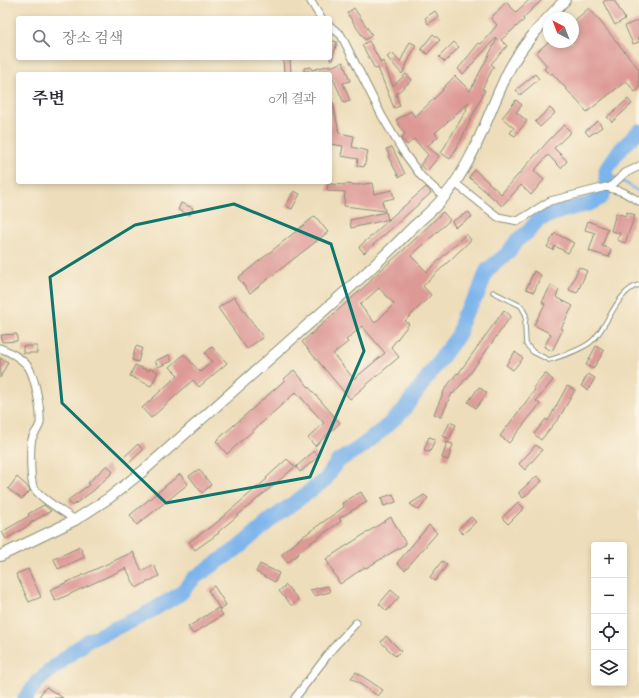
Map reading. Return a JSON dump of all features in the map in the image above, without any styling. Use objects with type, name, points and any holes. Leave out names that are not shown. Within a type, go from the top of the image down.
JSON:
[{"type":"street","points":[[310,0],[320,16]]},
{"type":"street","points":[[0,556],[75,520],[109,498],[143,471],[350,288],[396,245],[449,190],[475,148],[510,68],[522,48],[565,0]]},
{"type":"street","points":[[332,28],[342,36],[382,116],[402,150],[421,176],[498,217],[518,221],[550,201],[606,187],[623,192],[639,201]]},
{"type":"street","points":[[610,187],[625,173],[639,166]]},
{"type":"street","points":[[0,348],[15,355],[27,365],[34,382],[40,406],[40,424],[32,438],[30,451],[33,486],[38,493],[75,520]]},
{"type":"street","points":[[295,698],[333,648],[356,623]]},
{"type":"lane","points":[[493,292],[521,306],[526,315],[526,344],[533,352],[549,360],[562,356],[591,342],[602,330],[618,303],[627,292],[639,285]]},
{"type":"highlighted area","points":[[234,204],[331,244],[364,351],[310,477],[166,503],[62,403],[50,277],[135,225]]},
{"type":"building","points":[[529,0],[542,0],[523,18],[524,20],[501,40],[507,46],[491,64],[494,66],[482,89],[485,90],[460,142],[450,159],[441,153],[467,109],[466,108],[469,102],[435,133],[438,137],[427,146],[439,156],[427,171],[420,165],[428,155],[414,139],[407,145],[401,138],[405,134],[396,120],[411,111],[415,117],[455,76],[470,91],[497,39],[496,38],[463,74],[458,69],[479,43],[481,44],[497,25],[491,18],[506,2],[516,12]]},
{"type":"building","points":[[606,0],[614,0],[625,19],[615,25],[603,2]]},
{"type":"building","points":[[354,8],[372,35],[365,40],[347,13]]},
{"type":"building","points":[[589,8],[639,69],[639,89],[635,92],[626,81],[587,112],[552,73],[550,75],[544,69],[547,66],[536,53],[543,47],[543,48],[579,48],[579,17]]},
{"type":"building","points":[[435,11],[439,17],[428,24],[425,18]]},
{"type":"building","points":[[639,20],[639,42],[633,44],[625,26]]},
{"type":"building","points":[[433,34],[440,40],[427,54],[421,49]]},
{"type":"building","points":[[332,41],[337,42],[332,60]]},
{"type":"building","points":[[369,41],[381,63],[383,61],[393,86],[406,74],[412,80],[396,94],[400,106],[394,108],[378,68],[375,69],[362,45]]},
{"type":"building","points":[[410,42],[416,45],[402,74],[387,57],[392,53],[400,62]]},
{"type":"building","points":[[454,42],[459,47],[445,62],[439,57]]},
{"type":"building","points":[[283,60],[290,60],[291,72],[284,72]]},
{"type":"building","points":[[343,62],[350,81],[343,83],[350,101],[344,103],[332,78],[332,72],[304,72],[304,68],[311,67],[312,70],[330,65],[330,67]]},
{"type":"building","points":[[535,74],[539,79],[520,95],[516,90]]},
{"type":"building","points":[[628,99],[632,104],[612,122],[607,117]]},
{"type":"building","points":[[516,100],[522,105],[516,112],[527,121],[515,136],[510,133],[514,128],[502,118]]},
{"type":"building","points":[[332,102],[339,133],[354,136],[352,147],[368,151],[364,167],[357,166],[358,159],[341,156],[343,146],[332,144]]},
{"type":"building","points":[[550,108],[555,113],[540,127],[535,122]]},
{"type":"building","points":[[598,121],[602,127],[589,136],[585,131]]},
{"type":"building","points":[[564,125],[571,132],[554,148],[567,161],[561,168],[548,155],[534,171],[544,180],[531,195],[521,185],[502,206],[469,177],[475,170],[501,194]]},
{"type":"building","points":[[392,147],[405,174],[399,177],[386,149]]},
{"type":"building","points":[[372,183],[374,194],[392,190],[394,198],[382,201],[385,211],[344,206],[345,192],[327,191],[328,184],[358,185]]},
{"type":"building","points":[[426,187],[431,193],[364,253],[359,247]]},
{"type":"building","points":[[294,191],[300,194],[292,209],[286,206]]},
{"type":"building","points":[[181,203],[193,208],[190,215],[178,210]]},
{"type":"building","points":[[386,212],[388,219],[351,228],[350,220]]},
{"type":"building","points":[[443,212],[450,220],[411,256],[427,272],[466,234],[471,240],[423,286],[431,295],[405,321],[409,324],[391,347],[399,357],[350,399],[302,342],[409,245]],"holes":[[[379,288],[394,304],[375,323],[360,305]],[[362,326],[385,353],[354,379],[333,354],[348,342],[346,340]]]},
{"type":"building","points":[[469,212],[472,217],[455,227],[452,221]]},
{"type":"building","points":[[627,212],[635,215],[625,243],[617,240],[620,233],[611,231],[616,213],[626,216]]},
{"type":"building","points":[[315,216],[328,232],[250,293],[238,278]]},
{"type":"building","points":[[588,221],[608,229],[602,246],[611,249],[609,257],[589,251],[595,233],[585,230]]},
{"type":"building","points":[[555,233],[574,243],[568,253],[555,246],[553,250],[547,247]]},
{"type":"building","points":[[579,267],[587,271],[577,293],[569,290]]},
{"type":"building","points":[[534,271],[541,275],[534,292],[526,289]]},
{"type":"building","points":[[551,285],[559,290],[556,297],[573,306],[561,328],[563,329],[552,351],[544,347],[551,334],[534,325],[545,304],[542,302]]},
{"type":"building","points":[[234,297],[263,337],[247,349],[218,308]]},
{"type":"building","points":[[504,310],[511,316],[469,375],[453,394],[452,393],[441,417],[434,414],[445,389],[457,373],[458,374]]},
{"type":"building","points":[[17,334],[17,341],[2,342],[1,335]]},
{"type":"building","points":[[23,346],[37,346],[37,353],[23,353]]},
{"type":"building","points":[[136,346],[142,348],[138,362],[132,360]]},
{"type":"building","points":[[596,346],[604,351],[593,369],[586,365]]},
{"type":"building","points":[[212,347],[227,363],[199,387],[193,380],[151,418],[142,408],[178,375],[170,367],[184,354],[200,372],[212,362],[205,353]]},
{"type":"building","points":[[515,352],[523,358],[513,370],[506,365]]},
{"type":"building","points":[[169,355],[172,361],[158,367],[155,361]]},
{"type":"building","points":[[0,358],[8,362],[0,378]]},
{"type":"building","points":[[135,365],[149,371],[150,368],[158,372],[151,386],[130,376]]},
{"type":"building","points":[[294,370],[340,423],[315,446],[308,438],[324,423],[296,392],[227,454],[216,441],[285,380],[284,379]]},
{"type":"building","points":[[545,373],[553,380],[536,401],[540,404],[509,443],[500,436],[535,390],[533,388]]},
{"type":"building","points":[[588,374],[595,378],[588,390],[581,386]]},
{"type":"building","points":[[567,386],[575,390],[558,420],[541,440],[534,434],[546,419],[548,421]]},
{"type":"building","points":[[479,387],[487,393],[476,408],[468,402]]},
{"type":"building","points":[[450,422],[456,425],[449,439],[443,436]]},
{"type":"building","points":[[429,437],[435,439],[430,452],[424,450]]},
{"type":"building","points":[[447,442],[453,444],[448,460],[442,458]]},
{"type":"building","points":[[138,444],[143,450],[128,464],[123,458]]},
{"type":"building","points":[[536,445],[542,450],[525,470],[519,464]]},
{"type":"building","points":[[314,451],[319,456],[300,472],[296,467]]},
{"type":"building","points":[[287,459],[295,467],[218,532],[219,533],[195,550],[189,542],[220,520],[267,479],[266,478]]},
{"type":"building","points":[[107,465],[113,472],[93,491],[72,506],[68,500],[89,485],[88,483]]},
{"type":"building","points":[[199,469],[211,485],[202,493],[189,476]]},
{"type":"building","points":[[180,474],[188,484],[137,525],[130,515]]},
{"type":"building","points":[[537,476],[542,481],[523,498],[519,492]]},
{"type":"building","points":[[17,477],[27,486],[30,491],[22,499],[8,489]]},
{"type":"building","points":[[361,492],[367,502],[339,518],[341,521],[298,552],[299,553],[288,563],[281,555],[298,540],[344,507],[342,503]]},
{"type":"building","points":[[393,494],[396,502],[384,506],[381,498]]},
{"type":"building","points":[[424,495],[428,498],[419,510],[410,504]]},
{"type":"building","points":[[518,502],[524,508],[508,524],[502,518]]},
{"type":"building","points":[[44,505],[51,511],[6,539],[2,532]]},
{"type":"building","points":[[391,517],[406,544],[366,568],[365,567],[340,584],[326,559]]},
{"type":"building","points":[[471,517],[476,522],[463,534],[458,529]]},
{"type":"building","points":[[429,525],[437,533],[405,570],[397,563]]},
{"type":"building","points":[[80,547],[85,557],[58,569],[54,559]]},
{"type":"building","points":[[133,552],[142,571],[154,565],[159,576],[136,588],[126,568],[55,601],[50,590]]},
{"type":"building","points":[[442,561],[447,565],[435,581],[430,577]]},
{"type":"building","points":[[260,564],[279,573],[275,582],[256,572]]},
{"type":"building","points":[[28,569],[41,597],[29,602],[16,574]]},
{"type":"building","points":[[286,585],[298,599],[292,606],[279,591]]},
{"type":"building","points":[[214,586],[226,605],[220,609],[208,590]]},
{"type":"building","points":[[328,586],[330,592],[314,596],[310,590]]},
{"type":"building","points":[[391,590],[399,597],[387,611],[379,604]]},
{"type":"building","points":[[218,608],[223,615],[193,634],[188,627]]},
{"type":"building","points":[[386,636],[401,651],[395,656],[381,642]]},
{"type":"building","points":[[356,672],[383,690],[378,696],[351,678]]},
{"type":"building","points":[[46,687],[63,698],[38,698]]},
{"type":"waterway","points":[[25,698],[37,682],[87,641],[142,616],[180,594],[194,578],[238,548],[273,518],[325,480],[338,461],[359,448],[402,412],[459,334],[463,316],[478,294],[487,270],[508,253],[517,240],[528,232],[538,220],[561,211],[589,204],[601,198],[606,187],[606,170],[619,151],[639,131]]},
{"type":"waterway","points":[[606,182],[614,177],[639,192]]}]
